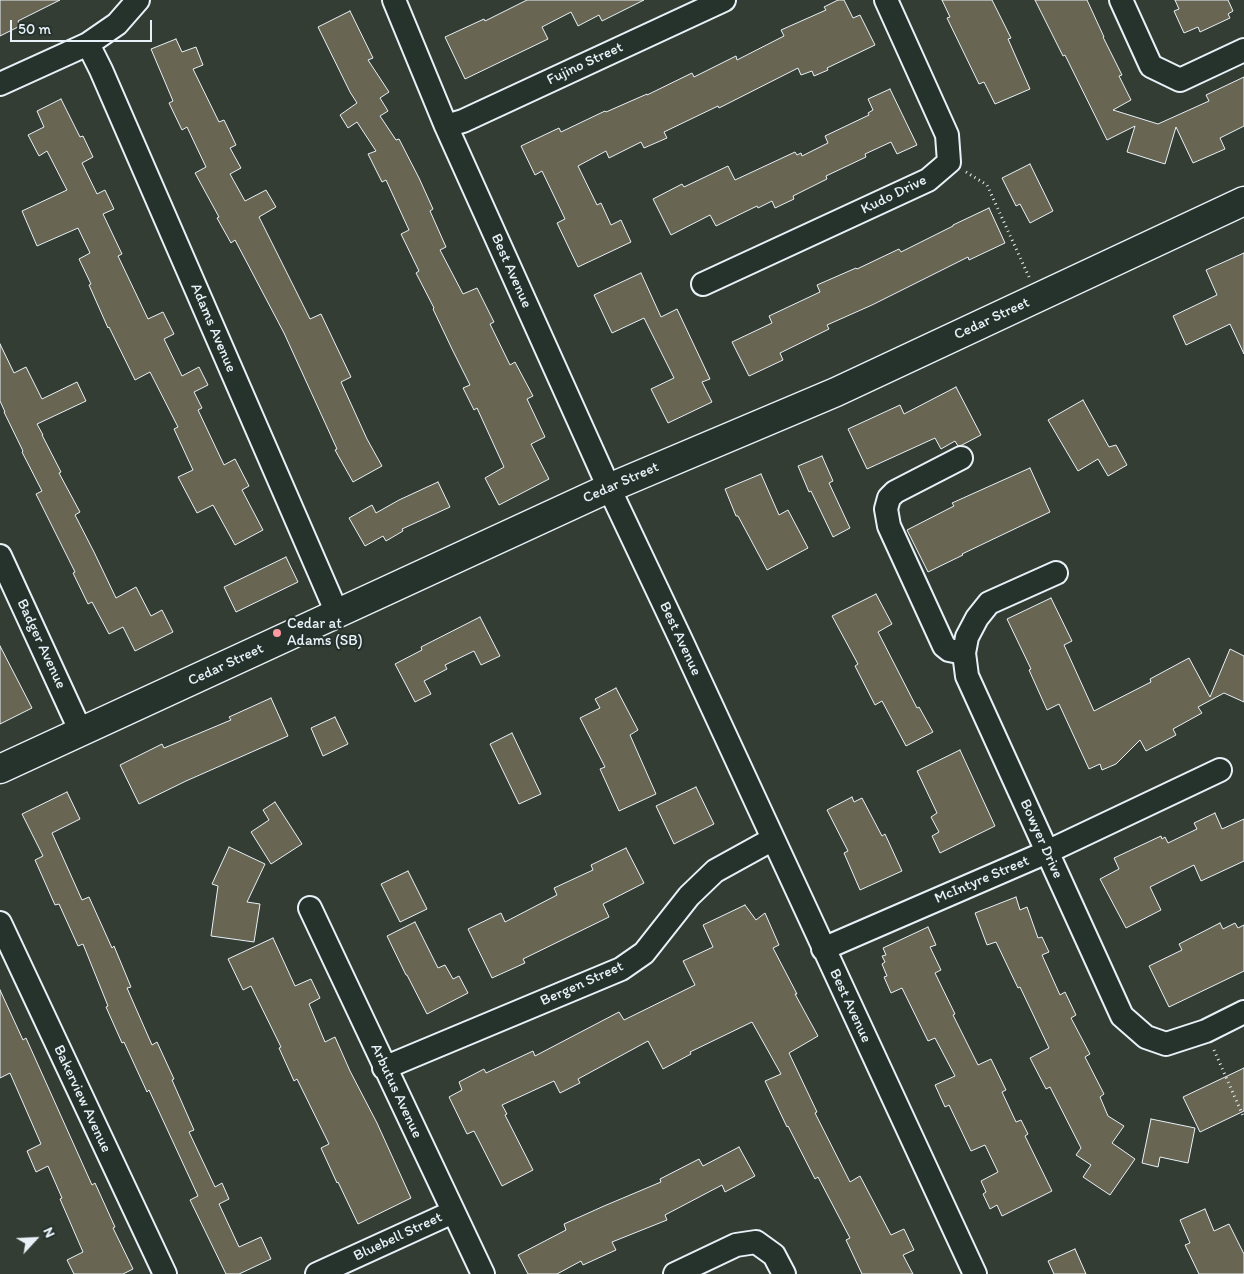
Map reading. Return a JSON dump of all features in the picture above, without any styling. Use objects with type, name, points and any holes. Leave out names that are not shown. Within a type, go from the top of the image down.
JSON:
[{"type":"main road","name":"Cedar Street","points":[[0,769],[609,488],[836,392],[1244,201]]},
{"type":"street","points":[[0,84],[88,44],[117,24],[138,0]]},
{"type":"street","name":"Best Avenue","points":[[394,0],[446,126],[609,488],[975,1274]]},
{"type":"street","name":"Fujino Street","points":[[446,126],[463,121],[724,0]]},
{"type":"street","name":"Kudo Drive","points":[[703,284],[928,180],[949,162],[947,135],[886,0]]},
{"type":"street","points":[[1121,0],[1151,66],[1180,80],[1244,50]]},
{"type":"street","name":"Adams Avenue","points":[[88,44],[102,70],[337,613]]},
{"type":"street","points":[[960,458],[895,492],[889,498],[886,509],[889,526],[944,646],[949,650],[964,653]]},
{"type":"street","name":"Badger Avenue","points":[[0,556],[81,732]]},
{"type":"street","name":"Bowyer Drive","points":[[1056,573],[989,603],[977,618],[967,637],[964,653],[967,676],[1122,1016],[1146,1037],[1166,1044],[1206,1031],[1244,1012]]},
{"type":"street","name":"McIntyre Street","points":[[824,948],[1047,852],[1220,770]]},
{"type":"street","name":"Bergen Street","points":[[384,1068],[621,969],[644,953],[689,896],[715,871],[773,839]]},
{"type":"street","name":"Arbutus Avenue","points":[[310,908],[483,1274]]},
{"type":"street","name":"Bakerview Avenue","points":[[0,923],[165,1274]]},
{"type":"street","name":"Bluebell Street","points":[[317,1274],[453,1212]]},
{"type":"street","points":[[675,1274],[736,1245],[756,1242],[774,1255],[784,1274]]},
{"type":"path","points":[[965,172],[987,185],[1038,298]]},
{"type":"path","points":[[1206,1031],[1244,1118]]},
{"type":"building","points":[[0,0],[60,0],[18,21],[20,26],[0,36]]},
{"type":"building","points":[[527,0],[644,0],[602,21],[599,15],[578,26],[571,12],[542,27],[548,39],[465,79],[445,37],[484,19],[485,21]]},
{"type":"building","points":[[838,0],[844,0],[853,18],[860,15],[875,45],[814,76],[812,71],[801,75],[798,68],[719,108],[718,106],[664,132],[667,138],[644,148],[641,142],[609,158],[606,151],[578,166],[597,205],[601,203],[611,225],[621,220],[631,242],[578,267],[557,223],[565,219],[542,171],[535,175],[521,146],[559,128],[561,132],[605,111],[647,95],[692,73],[694,77],[736,56],[737,60],[784,36],[781,30],[826,10],[824,7]]},
{"type":"building","points":[[942,0],[992,0],[1011,38],[1008,39],[1030,89],[995,104],[984,82],[979,84],[947,18],[950,17]]},
{"type":"building","points":[[1035,0],[1087,0],[1122,75],[1119,76],[1131,100],[1113,110],[1158,124],[1209,101],[1206,95],[1244,77],[1244,126],[1220,138],[1225,149],[1193,163],[1176,127],[1165,164],[1127,152],[1135,126],[1107,140],[1065,55],[1063,56]]},
{"type":"building","points":[[1175,0],[1228,0],[1233,11],[1228,14],[1230,18],[1200,32],[1198,27],[1184,33],[1174,11],[1179,9]]},
{"type":"building","points":[[350,11],[373,58],[368,60],[389,92],[380,98],[388,111],[380,116],[396,140],[399,139],[433,209],[430,211],[446,247],[440,250],[463,294],[477,288],[494,322],[490,324],[510,365],[515,362],[533,396],[527,399],[545,437],[531,444],[549,479],[499,505],[485,478],[504,467],[477,408],[474,410],[463,388],[470,385],[416,273],[419,271],[401,234],[409,230],[386,180],[382,182],[368,154],[376,151],[357,122],[348,128],[340,115],[357,103],[318,27]]},
{"type":"building","points":[[176,39],[182,52],[196,47],[203,65],[193,69],[219,122],[224,120],[236,145],[230,148],[241,168],[230,174],[245,201],[266,190],[276,207],[259,217],[310,319],[321,314],[351,377],[341,382],[367,439],[382,466],[353,482],[335,450],[337,449],[284,333],[235,240],[231,243],[217,218],[219,217],[195,173],[206,167],[187,127],[182,130],[169,103],[173,101],[151,49]]},
{"type":"building","points":[[890,89],[917,145],[897,154],[891,142],[865,154],[866,157],[826,176],[827,179],[793,196],[794,199],[775,208],[772,201],[758,208],[757,206],[716,226],[710,215],[671,235],[653,199],[682,184],[684,187],[728,166],[735,180],[795,152],[797,155],[801,153],[802,156],[828,143],[825,136],[869,115],[868,113],[873,110],[868,99]]},
{"type":"building","points":[[61,99],[80,137],[83,136],[93,157],[82,163],[97,194],[105,190],[114,209],[103,214],[122,254],[118,256],[148,319],[163,312],[174,334],[164,339],[182,376],[199,367],[208,385],[194,392],[202,408],[198,410],[224,465],[235,459],[249,486],[242,490],[263,530],[235,545],[213,505],[197,513],[178,477],[193,470],[174,429],[178,427],[150,372],[135,380],[108,328],[79,259],[90,253],[78,228],[37,246],[22,211],[67,190],[47,151],[39,156],[28,135],[44,127],[37,111]]},
{"type":"building","points":[[1030,164],[1053,211],[1030,223],[1020,204],[1016,206],[1002,178]]},
{"type":"building","points":[[989,208],[1005,243],[969,260],[968,257],[872,305],[827,325],[829,329],[780,353],[783,360],[749,376],[732,342],[772,323],[769,316],[820,292],[817,285],[899,249],[901,252]]},
{"type":"building","points":[[1244,253],[1244,354],[1230,324],[1186,345],[1173,316],[1217,295],[1206,270]]},
{"type":"building","points":[[641,273],[661,317],[677,309],[710,379],[702,382],[712,402],[668,423],[651,389],[674,378],[644,318],[612,333],[594,295]]},
{"type":"building","points":[[0,344],[14,373],[26,367],[42,399],[77,382],[86,401],[37,424],[61,472],[59,473],[80,512],[75,515],[116,598],[136,587],[151,616],[162,610],[173,632],[135,651],[123,627],[109,634],[92,602],[88,604],[73,573],[75,572],[36,494],[42,491],[22,452],[0,401]]},
{"type":"building","points":[[956,387],[981,435],[962,445],[958,446],[955,441],[941,449],[935,438],[867,469],[848,429],[900,405],[904,414]]},
{"type":"building","points":[[1083,400],[1109,447],[1116,445],[1127,465],[1108,476],[1098,459],[1078,471],[1048,420]]},
{"type":"building","points":[[822,456],[833,481],[829,483],[850,528],[833,537],[811,491],[809,492],[798,466]]},
{"type":"building","points":[[1030,468],[1050,512],[928,572],[907,530],[954,506],[952,503]]},
{"type":"building","points":[[761,474],[779,515],[788,510],[808,548],[767,570],[738,516],[736,516],[725,489]]},
{"type":"building","points":[[438,482],[450,507],[402,529],[403,531],[386,541],[383,536],[365,546],[349,518],[372,505],[376,513]]},
{"type":"building","points":[[286,557],[298,582],[236,612],[224,587]]},
{"type":"building","points":[[876,594],[892,624],[878,632],[917,708],[919,707],[933,732],[906,746],[882,701],[875,705],[855,666],[858,664],[832,616]]},
{"type":"building","points":[[1051,598],[1072,641],[1064,645],[1094,711],[1151,682],[1150,679],[1189,658],[1210,697],[1230,649],[1244,656],[1244,702],[1224,693],[1198,707],[1202,713],[1173,729],[1176,735],[1146,751],[1140,740],[1116,764],[1102,770],[1100,764],[1089,769],[1059,704],[1047,710],[1029,670],[1031,669],[1007,619]]},
{"type":"building","points":[[480,617],[500,656],[481,665],[474,651],[445,665],[447,669],[424,681],[431,694],[415,702],[395,664],[422,650],[421,647]]},
{"type":"building","points":[[0,646],[32,708],[0,724]]},
{"type":"building","points":[[616,688],[638,730],[630,735],[656,794],[619,811],[600,769],[605,767],[580,718],[600,708],[595,699]]},
{"type":"building","points":[[271,698],[288,736],[139,804],[120,765],[162,744],[164,748],[231,720],[229,717]]},
{"type":"building","points":[[335,717],[348,744],[323,756],[311,728]]},
{"type":"building","points":[[512,733],[541,794],[519,804],[490,744]]},
{"type":"building","points":[[960,750],[995,826],[940,853],[932,836],[939,832],[931,817],[937,813],[917,771]]},
{"type":"building","points":[[696,787],[714,824],[674,844],[656,806]]},
{"type":"building","points":[[67,792],[80,819],[52,833],[82,900],[89,897],[112,948],[114,946],[131,987],[127,988],[152,1045],[157,1042],[174,1079],[172,1080],[194,1130],[189,1132],[215,1187],[222,1183],[229,1199],[219,1204],[239,1247],[261,1237],[271,1259],[239,1274],[226,1274],[190,1200],[198,1196],[149,1090],[147,1092],[124,1042],[122,1043],[106,1007],[108,1006],[83,944],[78,946],[59,904],[55,905],[35,860],[43,856],[22,814]]},
{"type":"building","points":[[852,797],[854,802],[862,798],[882,836],[885,834],[902,871],[860,890],[844,853],[848,851],[827,810]]},
{"type":"building","points":[[275,802],[302,844],[271,864],[251,832],[269,820],[263,810]]},
{"type":"building","points":[[1215,813],[1222,829],[1244,819],[1244,861],[1201,881],[1194,865],[1150,887],[1161,910],[1126,928],[1100,879],[1119,869],[1114,858],[1161,836],[1162,839],[1165,837],[1168,843],[1197,829],[1194,823]]},
{"type":"building","points":[[229,847],[265,864],[247,902],[260,904],[254,942],[211,936],[218,886],[212,884]]},
{"type":"building","points":[[626,848],[644,883],[603,904],[609,917],[523,959],[525,963],[492,978],[468,929],[501,913],[505,922],[557,895],[554,888],[593,870],[591,865]]},
{"type":"building","points":[[408,871],[427,909],[400,922],[381,884]]},
{"type":"building","points":[[1016,897],[1020,910],[1027,907],[1038,938],[1042,937],[1049,952],[1042,955],[1060,995],[1065,992],[1076,1015],[1071,1018],[1090,1054],[1085,1057],[1104,1094],[1100,1097],[1108,1116],[1124,1126],[1112,1143],[1135,1159],[1110,1195],[1083,1177],[1091,1165],[1076,1155],[1081,1148],[1050,1087],[1046,1089],[1030,1058],[1049,1048],[996,942],[987,945],[975,913]]},
{"type":"building","points":[[745,905],[756,920],[765,913],[779,945],[773,948],[818,1036],[789,1053],[817,1112],[815,1113],[850,1182],[860,1176],[891,1235],[904,1229],[914,1250],[903,1255],[913,1274],[862,1274],[846,1240],[850,1238],[818,1177],[815,1179],[765,1081],[781,1074],[752,1022],[690,1052],[691,1054],[663,1069],[648,1041],[578,1079],[580,1083],[560,1093],[554,1081],[502,1105],[507,1114],[505,1115],[533,1170],[502,1186],[474,1131],[467,1134],[449,1097],[462,1090],[459,1082],[484,1069],[486,1073],[533,1051],[535,1056],[619,1012],[624,1020],[695,985],[683,961],[713,947],[703,925]]},
{"type":"building","points":[[415,922],[438,968],[445,965],[453,979],[459,976],[468,993],[427,1014],[387,936]]},
{"type":"building","points":[[1220,923],[1223,929],[1235,923],[1238,928],[1244,925],[1244,971],[1169,1007],[1149,966],[1182,950],[1179,944]]},
{"type":"building","points":[[928,927],[936,945],[930,947],[941,970],[935,973],[955,1014],[953,1015],[978,1065],[991,1059],[1006,1090],[1002,1092],[1016,1122],[1021,1120],[1028,1134],[1025,1136],[1052,1191],[1002,1216],[997,1205],[990,1209],[983,1194],[986,1192],[981,1181],[998,1172],[985,1145],[971,1151],[949,1105],[945,1107],[935,1085],[955,1076],[935,1038],[928,1041],[902,988],[891,993],[884,977],[887,976],[882,964],[885,962],[882,956],[886,955],[883,948]]},
{"type":"building","points":[[273,938],[295,986],[311,979],[320,998],[309,1004],[325,1042],[335,1037],[411,1198],[358,1224],[321,1148],[329,1144],[297,1079],[294,1081],[279,1048],[281,1047],[251,986],[243,990],[228,959]]},
{"type":"building","points":[[0,990],[23,1040],[26,1038],[92,1185],[95,1183],[115,1227],[113,1228],[133,1269],[123,1274],[74,1274],[67,1260],[83,1252],[48,1166],[36,1172],[27,1151],[41,1144],[10,1073],[0,1078]]},
{"type":"building","points":[[1244,1068],[1244,1111],[1200,1132],[1183,1097]]},
{"type":"building","points":[[1151,1119],[1195,1128],[1188,1163],[1160,1157],[1158,1167],[1142,1163]]},
{"type":"building","points":[[739,1147],[755,1176],[725,1192],[722,1185],[665,1215],[667,1220],[612,1242],[616,1250],[583,1265],[581,1261],[557,1274],[528,1274],[518,1255],[566,1230],[564,1224],[661,1182],[660,1179],[699,1159],[703,1166]]},
{"type":"building","points":[[1205,1209],[1214,1231],[1229,1224],[1244,1254],[1244,1274],[1199,1274],[1185,1245],[1190,1243],[1180,1220]]},
{"type":"building","points":[[1075,1249],[1086,1274],[1054,1274],[1048,1261]]},
{"type":"place","name":"Cedar at Adams (SB)","points":[[277,633]]}]
